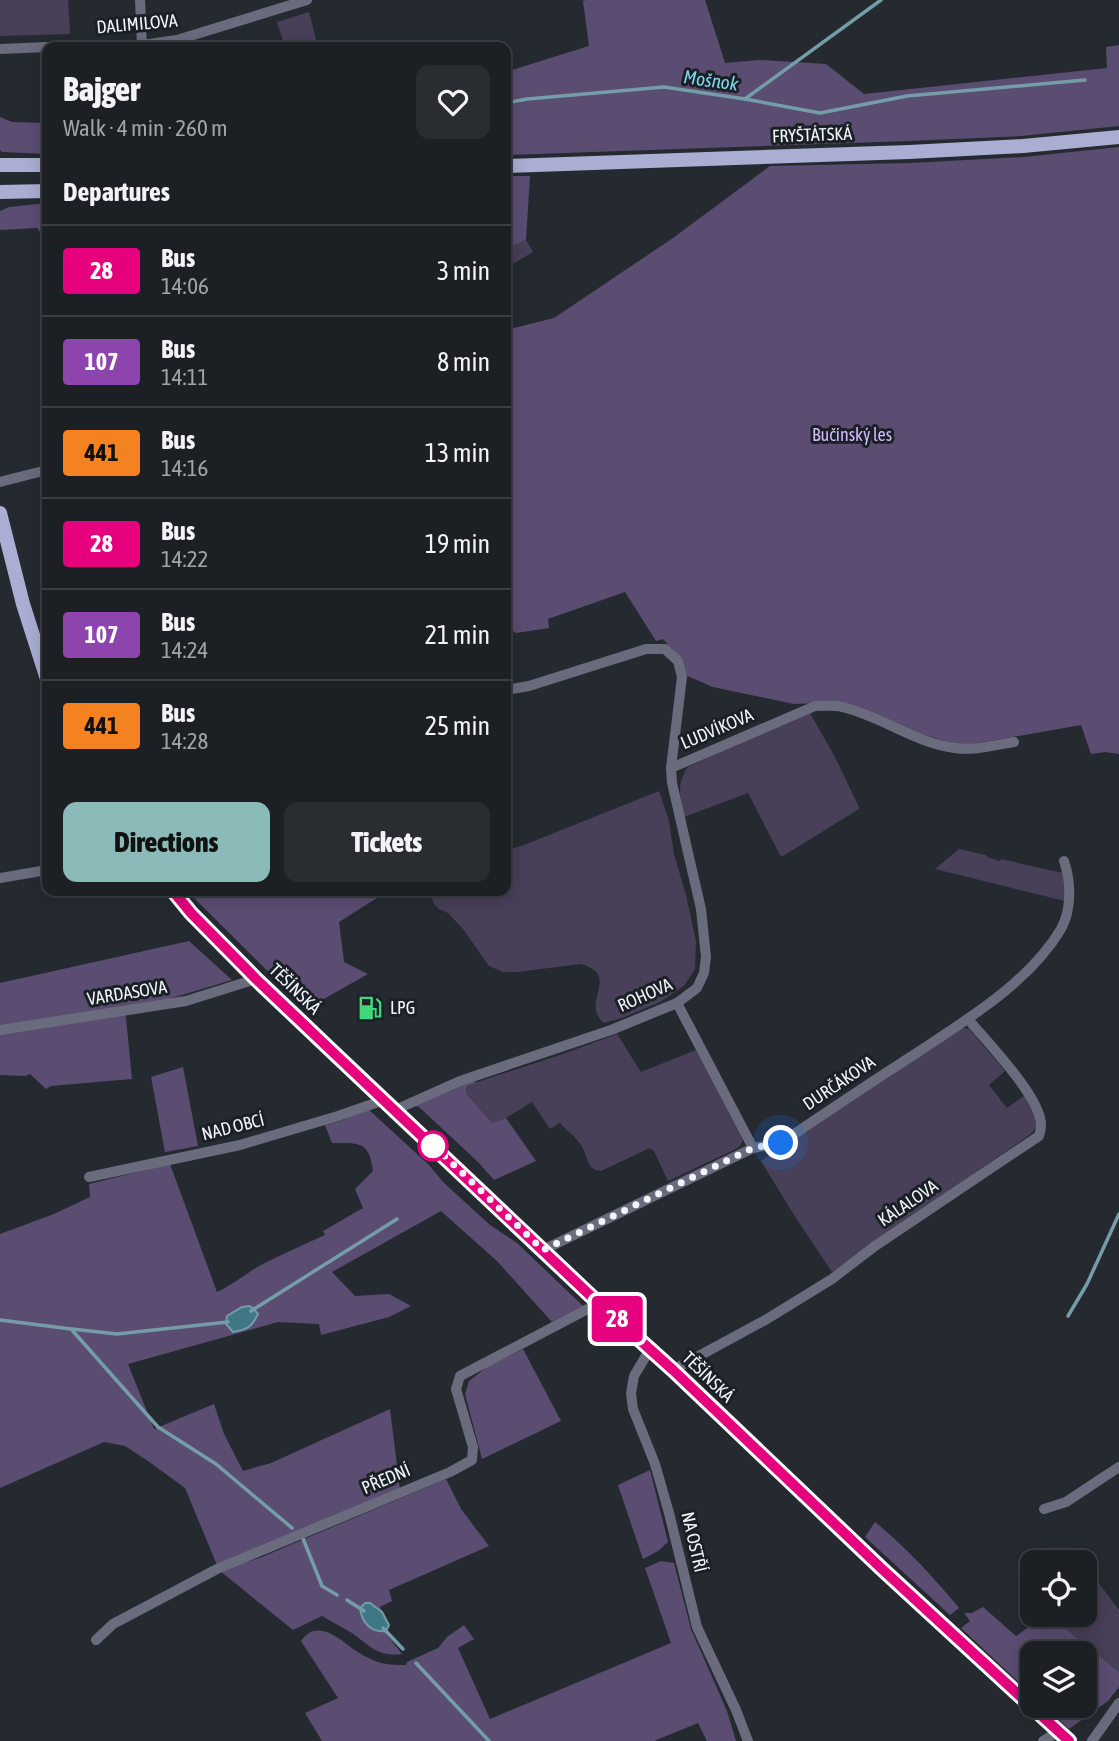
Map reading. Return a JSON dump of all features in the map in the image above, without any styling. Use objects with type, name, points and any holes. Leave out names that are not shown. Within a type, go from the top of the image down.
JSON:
[{"type":"main road","name":"FRYŠTÁTSKÁ","points":[[511,166],[922,151],[1023,146],[1119,136]]},
{"type":"main road","points":[[0,165],[42,165]]},
{"type":"main road","points":[[0,192],[42,191]]},
{"type":"main road","points":[[0,513],[23,604],[42,654]]},
{"type":"main road","name":"TĚŠÍNSKÁ","points":[[177,896],[256,979],[389,1105],[872,1560],[1064,1736]]},
{"type":"street","points":[[140,0],[142,42]]},
{"type":"street","name":"DALIMILOVA","points":[[163,42],[307,0]]},
{"type":"street","name":"DALIMILOVA","points":[[0,49],[42,47]]},
{"type":"street","points":[[0,482],[42,471]]},
{"type":"street","name":"LUDVÍKOVA","points":[[511,689],[529,686],[646,649],[665,649],[678,661],[682,677],[671,768]]},
{"type":"street","name":"LUDVÍKOVA","points":[[671,768],[815,706],[840,706],[850,709],[952,748],[965,749],[1014,742]]},
{"type":"street","name":"ROHOVA","points":[[389,1105],[611,1030],[677,1003],[697,988],[704,973],[706,957],[701,909],[672,783],[671,768]]},
{"type":"street","name":"DURČÁKOVA","points":[[543,1250],[753,1148],[781,1143],[968,1018],[1017,981],[1043,954],[1062,927],[1069,902],[1069,877],[1064,861]]},
{"type":"street","points":[[2,878],[42,871]]},
{"type":"street","name":"VARDASOVA","points":[[0,1030],[186,1002],[256,979]]},
{"type":"street","points":[[677,1003],[753,1148]]},
{"type":"street","name":"KÁLALOVA","points":[[673,1370],[767,1319],[832,1279],[875,1246],[1039,1136],[1041,1125],[1037,1108],[1029,1093],[968,1018]]},
{"type":"street","name":"NAD OBCÍ","points":[[89,1177],[240,1145],[338,1116],[389,1105]]},
{"type":"street","name":"PŘEDNÍ","points":[[96,1640],[113,1624],[217,1569],[450,1472],[472,1460],[473,1447],[456,1389],[460,1376],[599,1303]]},
{"type":"street","name":"NA OSTŘÍ","points":[[650,1349],[634,1376],[631,1393],[633,1409],[655,1464],[697,1627],[748,1741]]},
{"type":"street","points":[[1044,1508],[1066,1502],[1119,1467]]},
{"type":"street","points":[[1092,1741],[1119,1703]]},
{"type":"street","points":[[1043,1741],[1064,1736]]},
{"type":"shaded area","points":[[0,0],[68,0],[70,34],[0,36]]},
{"type":"shaded area","points":[[309,12],[317,42],[283,42],[277,22]]},
{"type":"shaded area","points":[[526,240],[533,252],[511,265],[511,247]]},
{"type":"shaded area","points":[[810,713],[836,759],[859,809],[783,856],[780,855],[748,793],[684,817],[680,785],[688,767]]},
{"type":"shaded area","points":[[659,791],[669,821],[674,854],[696,941],[695,969],[684,986],[660,1002],[604,1023],[596,1007],[600,982],[593,969],[581,964],[503,972],[489,966],[463,929],[448,913],[434,904],[431,896],[511,896],[511,849]]},
{"type":"shaded area","points":[[959,849],[1000,861],[1001,859],[1063,873],[1065,901],[935,869]]},
{"type":"shaded area","points":[[962,1028],[969,1029],[1005,1071],[989,1085],[1007,1108],[1025,1095],[1038,1125],[1031,1134],[832,1272],[761,1161]]},
{"type":"shaded area","points":[[617,1034],[641,1072],[696,1050],[741,1136],[741,1145],[668,1181],[650,1148],[601,1171],[592,1168],[579,1142],[560,1123],[550,1129],[532,1102],[492,1123],[466,1093],[471,1084]]},
{"type":"shaded area","points":[[1097,1583],[1119,1610],[1119,1672],[1097,1654],[1097,1641],[1081,1641],[1064,1627],[1097,1627]]},
{"type":"green space","points":[[705,0],[725,63],[760,60],[826,64],[864,94],[1107,68],[1106,47],[1119,45],[1119,126],[1022,136],[511,155],[511,70],[589,46],[583,1]]},
{"type":"green space","points":[[0,117],[12,122],[42,123],[42,154],[0,150]]},
{"type":"green space","name":"Bučinský les","points":[[1119,147],[1119,754],[1091,754],[1081,725],[962,746],[818,703],[794,704],[713,687],[685,675],[681,659],[663,639],[656,641],[625,592],[548,619],[549,628],[516,633],[511,630],[511,329],[554,318],[673,238],[770,166],[1024,157]]},
{"type":"green space","points":[[511,176],[530,176],[526,240],[511,247]]},
{"type":"green space","points":[[42,204],[42,235],[37,228],[0,230],[0,211],[9,207]]},
{"type":"green space","points":[[192,896],[380,896],[339,922],[344,962],[368,974],[306,1009]]},
{"type":"green space","points":[[189,941],[232,980],[145,1006],[125,1008],[132,1079],[51,1086],[46,1089],[30,1074],[0,1075],[0,983]]},
{"type":"green space","points":[[183,1067],[198,1146],[165,1152],[151,1077]]},
{"type":"green space","points":[[474,1080],[476,1083],[468,1086],[466,1093],[492,1123],[506,1118],[536,1161],[494,1180],[478,1162],[415,1106]]},
{"type":"green space","points":[[368,1109],[429,1165],[443,1182],[490,1225],[517,1243],[583,1306],[552,1322],[497,1261],[441,1211],[332,1272],[355,1296],[389,1294],[411,1306],[389,1317],[321,1335],[319,1324],[278,1322],[128,1364],[154,1429],[214,1404],[224,1434],[243,1471],[271,1463],[390,1409],[400,1490],[217,1565],[185,1488],[125,1446],[104,1442],[0,1488],[0,1234],[90,1197],[89,1184],[170,1164],[217,1292],[259,1266],[325,1235],[323,1231],[363,1208],[355,1189],[373,1171],[369,1154],[366,1149],[356,1144],[332,1143],[325,1125]]},
{"type":"green space","points":[[523,1349],[561,1421],[482,1459],[465,1394],[469,1381],[487,1367]]},
{"type":"green space","points":[[650,1470],[668,1542],[643,1559],[618,1485]]},
{"type":"green space","points":[[446,1479],[461,1509],[489,1546],[389,1590],[392,1601],[380,1607],[382,1612],[370,1603],[365,1603],[361,1608],[379,1632],[384,1631],[402,1654],[387,1654],[375,1649],[322,1616],[293,1630],[220,1571],[262,1557]]},
{"type":"green space","points":[[875,1522],[919,1563],[959,1608],[950,1615],[865,1537]]},
{"type":"green space","points":[[661,1561],[674,1563],[691,1629],[727,1711],[736,1741],[707,1741],[698,1723],[654,1741],[322,1741],[305,1713],[338,1698],[301,1641],[314,1631],[334,1635],[377,1662],[406,1665],[407,1662],[438,1648],[447,1637],[464,1625],[474,1639],[458,1648],[490,1719],[671,1643],[645,1568]]},
{"type":"green space","points":[[983,1607],[1016,1636],[1029,1627],[1064,1627],[1081,1641],[1020,1641],[1020,1684],[961,1628],[970,1621],[964,1613],[972,1613]]},
{"type":"green space","points":[[1097,1654],[1119,1672],[1119,1687],[1108,1701],[1097,1709]]},
{"type":"green space","points":[[1058,1718],[1084,1718],[1069,1729]]},
{"type":"water","points":[[249,1306],[258,1314],[256,1319],[248,1327],[233,1332],[226,1324],[227,1316]]},
{"type":"water","points":[[365,1603],[370,1603],[382,1612],[389,1625],[386,1631],[372,1629],[365,1622],[360,1608]]},
{"type":"waterway","name":"Mošnok","points":[[511,102],[664,87],[745,99],[881,0]]},
{"type":"waterway","points":[[745,99],[820,113],[907,96],[1085,80]]},
{"type":"waterway","points":[[1068,1316],[1087,1284],[1119,1214]]},
{"type":"waterway","points":[[251,1311],[397,1219]]},
{"type":"waterway","points":[[0,1320],[71,1329],[158,1427],[216,1464],[292,1528]]},
{"type":"waterway","points":[[72,1329],[117,1334],[228,1322]]},
{"type":"waterway","points":[[302,1536],[322,1586],[337,1595]]},
{"type":"waterway","points":[[347,1600],[364,1611]]},
{"type":"waterway","points":[[383,1628],[403,1649]]},
{"type":"waterway","points":[[416,1663],[489,1741]]},
{"type":"bus line","name":"28","points":[[177,896],[256,979],[337,1056],[882,1569],[1069,1741]]},
{"type":"place","name":"LPG","points":[[370,1008]]},
{"type":"route","points":[[433,1146],[430,1142],[543,1250],[753,1148],[781,1143]]}]
